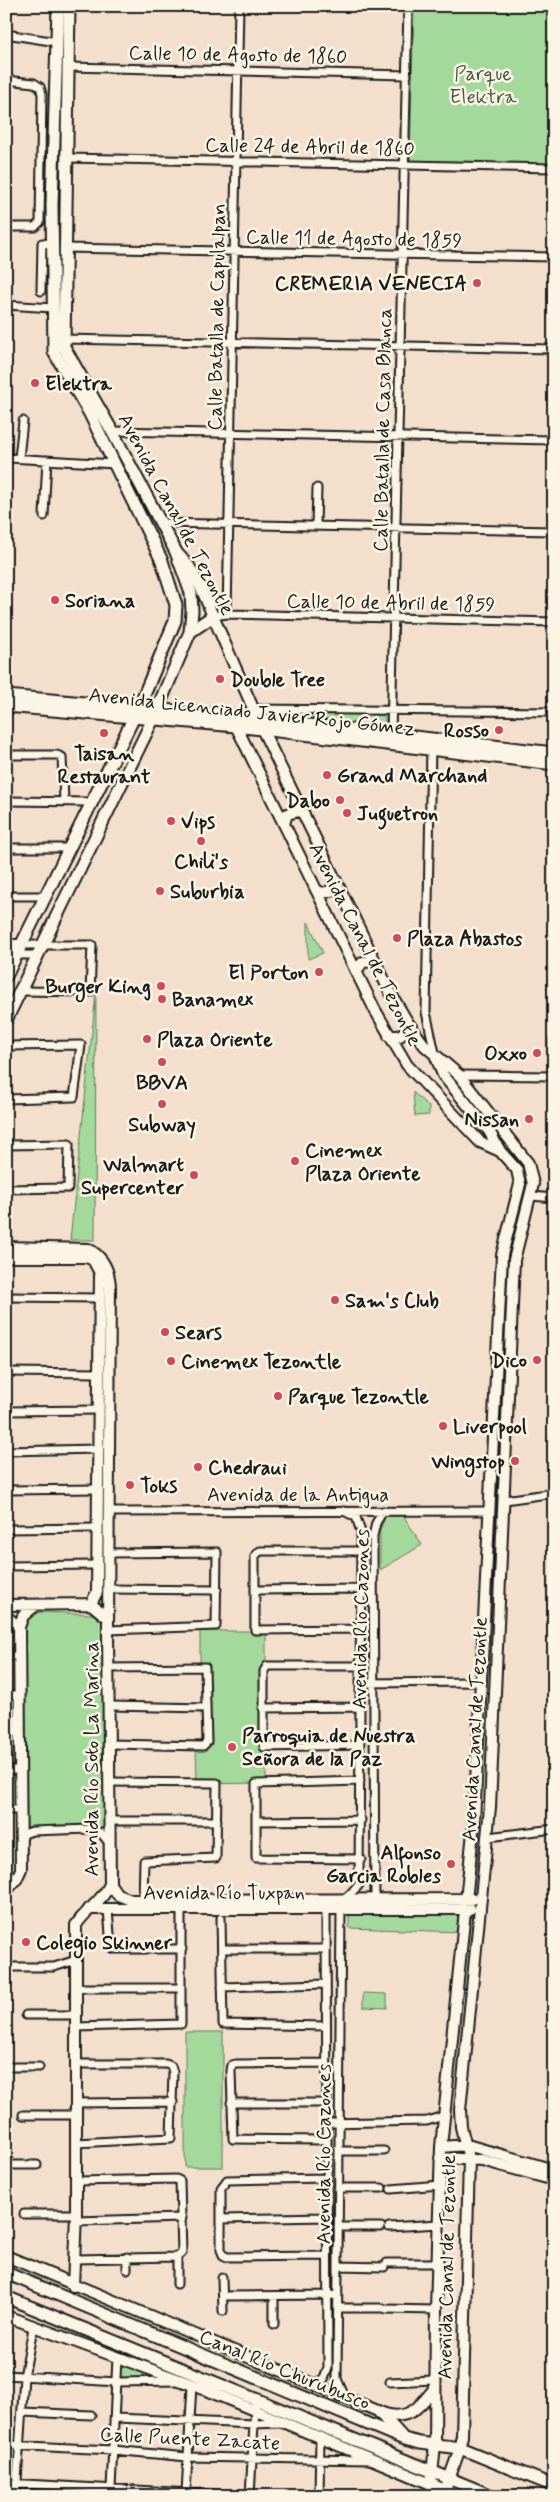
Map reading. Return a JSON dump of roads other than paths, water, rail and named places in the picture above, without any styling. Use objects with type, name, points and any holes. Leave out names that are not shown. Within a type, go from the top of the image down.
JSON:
[{"type":"main road","points":[[6,976],[14,952],[46,896],[137,712],[175,622],[176,605],[172,588],[147,526],[90,414],[54,352],[52,244],[47,162],[57,42],[58,6]]},
{"type":"main road","name":"Avenida Canal de Tezontle","points":[[69,6],[63,338],[66,354],[112,431],[176,552],[189,566],[258,719],[335,880],[408,1023],[436,1056],[458,1075],[528,1163],[533,1184],[514,1260],[505,1500],[488,1838],[480,1900],[460,2110],[461,2127],[469,2159],[460,2448],[446,2487]]},
{"type":"main road","points":[[6,1020],[156,714],[190,632],[191,593],[176,552]]},
{"type":"main road","points":[[190,632],[212,616]]},
{"type":"main road","name":"Avenida Licenciado Javier Rojo Gómez","points":[[6,696],[156,714],[236,726],[258,719],[554,764]]},
{"type":"main road","name":"Avenida Licenciado Javier Rojo Gómez","points":[[6,706],[137,712]]},
{"type":"main road","name":"Avenida Licenciado Javier Rojo Gómez","points":[[156,714],[258,719],[390,735],[431,744],[554,753]]},
{"type":"main road","name":"Avenida Canal de Tezontle","points":[[236,726],[389,1036],[408,1065],[446,1108],[480,1142],[500,1151]]},
{"type":"main road","points":[[284,824],[287,814],[299,811],[304,814]]},
{"type":"main road","points":[[316,890],[322,893],[331,891],[335,880]]},
{"type":"main road","points":[[6,945],[14,952]]},
{"type":"main road","points":[[356,971],[363,962],[375,961]]},
{"type":"main road","points":[[389,1036],[400,1036],[407,1029],[408,1023]]},
{"type":"main road","name":"Avenida Canal de Tezontle","points":[[430,2496],[435,2444],[434,2385],[442,2132],[474,1822],[502,1255],[520,1184],[517,1170],[500,1151],[489,1131],[443,1075],[436,1056]]},
{"type":"main road","points":[[6,1247],[88,1249],[101,1259],[105,1280],[100,1298],[98,1373],[98,1566],[97,1592],[91,1604]]},
{"type":"main road","points":[[6,1257],[87,1257],[96,1265],[105,1280]]},
{"type":"main road","name":"Avenida Río Soto La Marina","points":[[73,2286],[76,2259],[76,1925],[106,1893],[110,1884],[112,1846],[108,1668],[105,1280]]},
{"type":"main road","points":[[6,1605],[91,1604],[108,1618]]},
{"type":"main road","points":[[8,1888],[21,1869],[19,1627],[23,1616],[36,1605]]},
{"type":"main road","points":[[6,1616],[19,1627]]},
{"type":"main road","name":"Avenida Río Tuxpan","points":[[110,1884],[124,1898],[143,1900],[342,1905],[465,1904],[480,1900]]},
{"type":"main road","points":[[467,1886],[480,1900]]},
{"type":"main road","name":"Avenida Río Tuxpan","points":[[89,1909],[181,1910],[291,1904],[326,1909],[342,1905]]},
{"type":"main road","points":[[441,2153],[467,2145],[554,2170]]},
{"type":"main road","points":[[441,2153],[494,2162],[554,2180]]},
{"type":"main road","name":"Canal Río Churubusco","points":[[6,2256],[73,2286],[380,2412]]},
{"type":"main road","name":"Canal Río Churubusco","points":[[6,2273],[404,2439],[460,2448],[554,2486]]},
{"type":"main road","name":"Canal Río Churubusco","points":[[6,2297],[432,2470],[446,2487],[460,2496]]},
{"type":"main road","name":"Canal Río Churubusco","points":[[6,2316],[33,2328],[192,2384],[282,2423],[431,2483],[492,2496]]},
{"type":"main road","points":[[192,2384],[224,2385]]},
{"type":"main road","points":[[380,2412],[395,2416],[411,2413],[417,2410],[434,2385]]},
{"type":"main road","points":[[380,2412],[404,2439]]},
{"type":"street","name":"Calle Batalla de Capulalpan","points":[[227,614],[239,6]]},
{"type":"street","name":"Calle Batalla de Casa Blanca","points":[[390,735],[395,619],[408,6]]},
{"type":"street","points":[[6,34],[57,42]]},
{"type":"street","name":"Calle 10 de Agosto de 1860","points":[[68,67],[407,75]]},
{"type":"street","points":[[6,80],[34,83],[40,87],[47,162],[38,225],[35,227],[6,227]]},
{"type":"street","name":"Calle 24 de Abril de 1860","points":[[66,158],[554,168]]},
{"type":"street","points":[[41,291],[42,243],[52,244]]},
{"type":"street","name":"Calle 11 de Agosto de 1859","points":[[64,248],[554,258]]},
{"type":"street","points":[[6,305],[53,308]]},
{"type":"street","points":[[63,338],[554,349]]},
{"type":"street","points":[[19,458],[23,421]]},
{"type":"street","points":[[112,431],[554,440]]},
{"type":"street","points":[[9,458],[115,464]]},
{"type":"street","points":[[44,516],[47,460]]},
{"type":"street","points":[[316,526],[317,488]]},
{"type":"street","points":[[161,523],[554,531]]},
{"type":"street","points":[[212,616],[227,614]]},
{"type":"street","name":"Calle 10 de Abril de 1859","points":[[227,614],[554,622]]},
{"type":"street","points":[[258,719],[392,709],[554,712]]},
{"type":"street","points":[[431,744],[426,1012],[436,1056]]},
{"type":"street","points":[[6,755],[62,757],[64,801]]},
{"type":"street","points":[[6,801],[92,802]]},
{"type":"street","points":[[6,848],[70,848]]},
{"type":"street","points":[[6,896],[46,896]]},
{"type":"street","points":[[14,952],[92,945],[90,992],[21,992]]},
{"type":"street","points":[[14,952],[42,949]]},
{"type":"street","points":[[443,1075],[553,1076],[554,1039]]},
{"type":"street","points":[[6,1046],[81,1045],[74,1097],[6,1099]]},
{"type":"street","points":[[6,1145],[69,1144],[68,1188],[6,1189]]},
{"type":"street","points":[[531,1196],[554,1198]]},
{"type":"street","points":[[6,1297],[100,1298]]},
{"type":"street","points":[[6,1372],[98,1373]]},
{"type":"street","points":[[6,1411],[98,1410]]},
{"type":"street","points":[[6,1451],[98,1449]]},
{"type":"street","points":[[6,1490],[98,1489]]},
{"type":"street","points":[[505,1500],[554,1493]]},
{"type":"street","name":"Avenida Río Cazones","points":[[344,1511],[356,1517],[360,1524],[361,1551],[360,1885],[342,1905],[337,2379],[346,2398]]},
{"type":"street","name":"Avenida Río Cazones","points":[[375,1904],[374,1536],[376,1523],[383,1511]]},
{"type":"street","name":"Avenida de la Antigua","points":[[108,1512],[488,1512]]},
{"type":"street","points":[[6,1529],[98,1528]]},
{"type":"street","points":[[360,1629],[255,1630],[255,1556],[260,1551],[361,1551]]},
{"type":"street","points":[[108,1553],[217,1552],[216,1626],[108,1630]]},
{"type":"street","points":[[6,1566],[98,1566]]},
{"type":"street","points":[[108,1589],[217,1590]]},
{"type":"street","points":[[255,1590],[360,1589]]},
{"type":"street","points":[[6,1656],[20,1656]]},
{"type":"street","points":[[360,1666],[267,1666],[264,1670],[264,1746],[360,1745]]},
{"type":"street","points":[[108,1668],[205,1667],[205,1744],[110,1744]]},
{"type":"street","points":[[360,1683],[480,1682]]},
{"type":"street","points":[[6,1695],[20,1695]]},
{"type":"street","points":[[109,1706],[206,1708]]},
{"type":"street","points":[[264,1708],[360,1707]]},
{"type":"street","points":[[6,1731],[20,1731]]},
{"type":"street","points":[[6,1770],[21,1770]]},
{"type":"street","points":[[110,1782],[218,1783],[216,1858],[144,1861],[143,1900]]},
{"type":"street","points":[[360,1782],[256,1784],[256,1858],[361,1859]]},
{"type":"street","points":[[6,1810],[21,1810]]},
{"type":"street","points":[[110,1821],[217,1820]]},
{"type":"street","points":[[256,1821],[361,1820]]},
{"type":"street","points":[[21,1844],[24,1834],[32,1830],[90,1829],[101,1833],[112,1846]]},
{"type":"street","points":[[488,1838],[554,1829]]},
{"type":"street","points":[[108,1909],[111,1947],[115,1949],[182,1949]]},
{"type":"street","name":"Avenida Río Cazones","points":[[312,2384],[320,2381],[328,2374],[326,1909]]},
{"type":"street","points":[[76,2027],[181,2024],[181,1910]]},
{"type":"street","points":[[221,1918],[221,2020],[226,2025],[326,2026]]},
{"type":"street","points":[[222,1949],[326,1949]]},
{"type":"street","points":[[6,1967],[54,1967],[76,1960]]},
{"type":"street","points":[[222,1987],[326,1984]]},
{"type":"street","points":[[75,1988],[181,1988]]},
{"type":"street","points":[[26,2015],[75,2015]]},
{"type":"street","points":[[326,2063],[232,2065],[231,2103],[231,2136],[236,2141],[326,2140]]},
{"type":"street","points":[[76,2064],[166,2064],[172,2066],[173,2072],[171,2138],[168,2140],[76,2143]]},
{"type":"street","points":[[6,2067],[39,2067]]},
{"type":"street","points":[[76,2103],[173,2102]]},
{"type":"street","points":[[231,2103],[326,2102]]},
{"type":"street","points":[[23,2115],[76,2115]]},
{"type":"street","points":[[326,2124],[427,2121],[443,2116]]},
{"type":"street","points":[[427,2121],[437,2126],[442,2132]]},
{"type":"street","points":[[339,2151],[384,2151]]},
{"type":"street","points":[[6,2165],[37,2164]]},
{"type":"street","points":[[326,2178],[227,2180],[221,2188],[221,2250],[223,2255],[227,2257],[326,2256]]},
{"type":"street","points":[[76,2181],[176,2179],[180,2181],[182,2186],[182,2253],[178,2257],[177,2284]]},
{"type":"street","points":[[391,2189],[440,2185]]},
{"type":"street","points":[[339,2188],[382,2188]]},
{"type":"street","points":[[24,2214],[76,2217],[182,2218]]},
{"type":"street","points":[[222,2219],[326,2217]]},
{"type":"street","points":[[338,2227],[439,2224]]},
{"type":"street","points":[[127,2257],[127,2269]]},
{"type":"street","points":[[76,2259],[178,2257]]},
{"type":"street","points":[[338,2266],[438,2263]]},
{"type":"street","points":[[222,2277],[223,2311]]},
{"type":"street","points":[[223,2296],[338,2295]]},
{"type":"street","points":[[274,2297],[274,2324]]},
{"type":"street","points":[[338,2308],[436,2310]]},
{"type":"street","points":[[16,2496],[24,2377],[33,2328]]},
{"type":"street","points":[[111,2489],[118,2357]]},
{"type":"street","points":[[6,2375],[117,2382],[192,2384],[186,2493]]},
{"type":"street","points":[[390,2382],[434,2385]]},
{"type":"street","points":[[6,2482],[145,2493],[249,2496],[256,2398]]},
{"type":"street","points":[[22,2412],[91,2415]]},
{"type":"street","points":[[116,2418],[254,2424],[282,2423]]},
{"type":"street","points":[[319,2496],[320,2438]]},
{"type":"street","name":"Calle Puente Zacate","points":[[6,2445],[114,2450],[188,2457],[372,2460]]},
{"type":"place","name":"CREMERIA VENECIA","points":[[477,283]]},
{"type":"place","name":"Elektra","points":[[35,383]]},
{"type":"place","name":"Soriana","points":[[55,600]]},
{"type":"place","name":"Double Tree","points":[[220,679]]},
{"type":"place","name":"Rosso","points":[[499,730]]},
{"type":"place","name":"Taisan Restaurant","points":[[104,733]]},
{"type":"place","name":"Grand Marchand","points":[[327,775]]},
{"type":"place","name":"Dabo","points":[[340,800]]},
{"type":"place","name":"Juguetron","points":[[347,813]]},
{"type":"place","name":"Vips","points":[[171,821]]},
{"type":"place","name":"Chili's","points":[[201,841]]},
{"type":"place","name":"Suburbia","points":[[160,891]]},
{"type":"place","name":"Plaza Abastos","points":[[397,938]]},
{"type":"place","name":"El Porton","points":[[319,972]]},
{"type":"place","name":"Burger King","points":[[161,986]]},
{"type":"place","name":"Banamex","points":[[162,999]]},
{"type":"place","name":"Plaza Oriente","points":[[147,1039]]},
{"type":"place","name":"Oxxo","points":[[537,1053]]},
{"type":"place","name":"BBVA","points":[[162,1062]]},
{"type":"place","name":"Subway","points":[[162,1104]]},
{"type":"place","name":"Nissan","points":[[529,1119]]},
{"type":"place","name":"Cinemex Plaza Oriente","points":[[295,1161]]},
{"type":"place","name":"Walmart Supercenter","points":[[194,1175]]},
{"type":"place","name":"Sam's Club","points":[[335,1300]]},
{"type":"place","name":"Sears","points":[[165,1332]]},
{"type":"place","name":"Dico","points":[[537,1360]]},
{"type":"place","name":"Cinemex Tezontle","points":[[171,1361]]},
{"type":"place","name":"Parque Tezontle","points":[[278,1396]]},
{"type":"place","name":"Liverpool","points":[[443,1426]]},
{"type":"place","name":"Wingstop","points":[[515,1461]]},
{"type":"place","name":"Chedraui","points":[[198,1467]]},
{"type":"place","name":"Toks","points":[[130,1485]]},
{"type":"place","name":"Parroquia de Nuestra Señora de la Paz","points":[[232,1747]]},
{"type":"place","name":"Alfonso Garcia Robles","points":[[451,1864]]},
{"type":"place","name":"Colegio Skinner","points":[[26,1942]]},
{"type":"park label","name":"Parque Elektra","points":[[483,84]]}]
